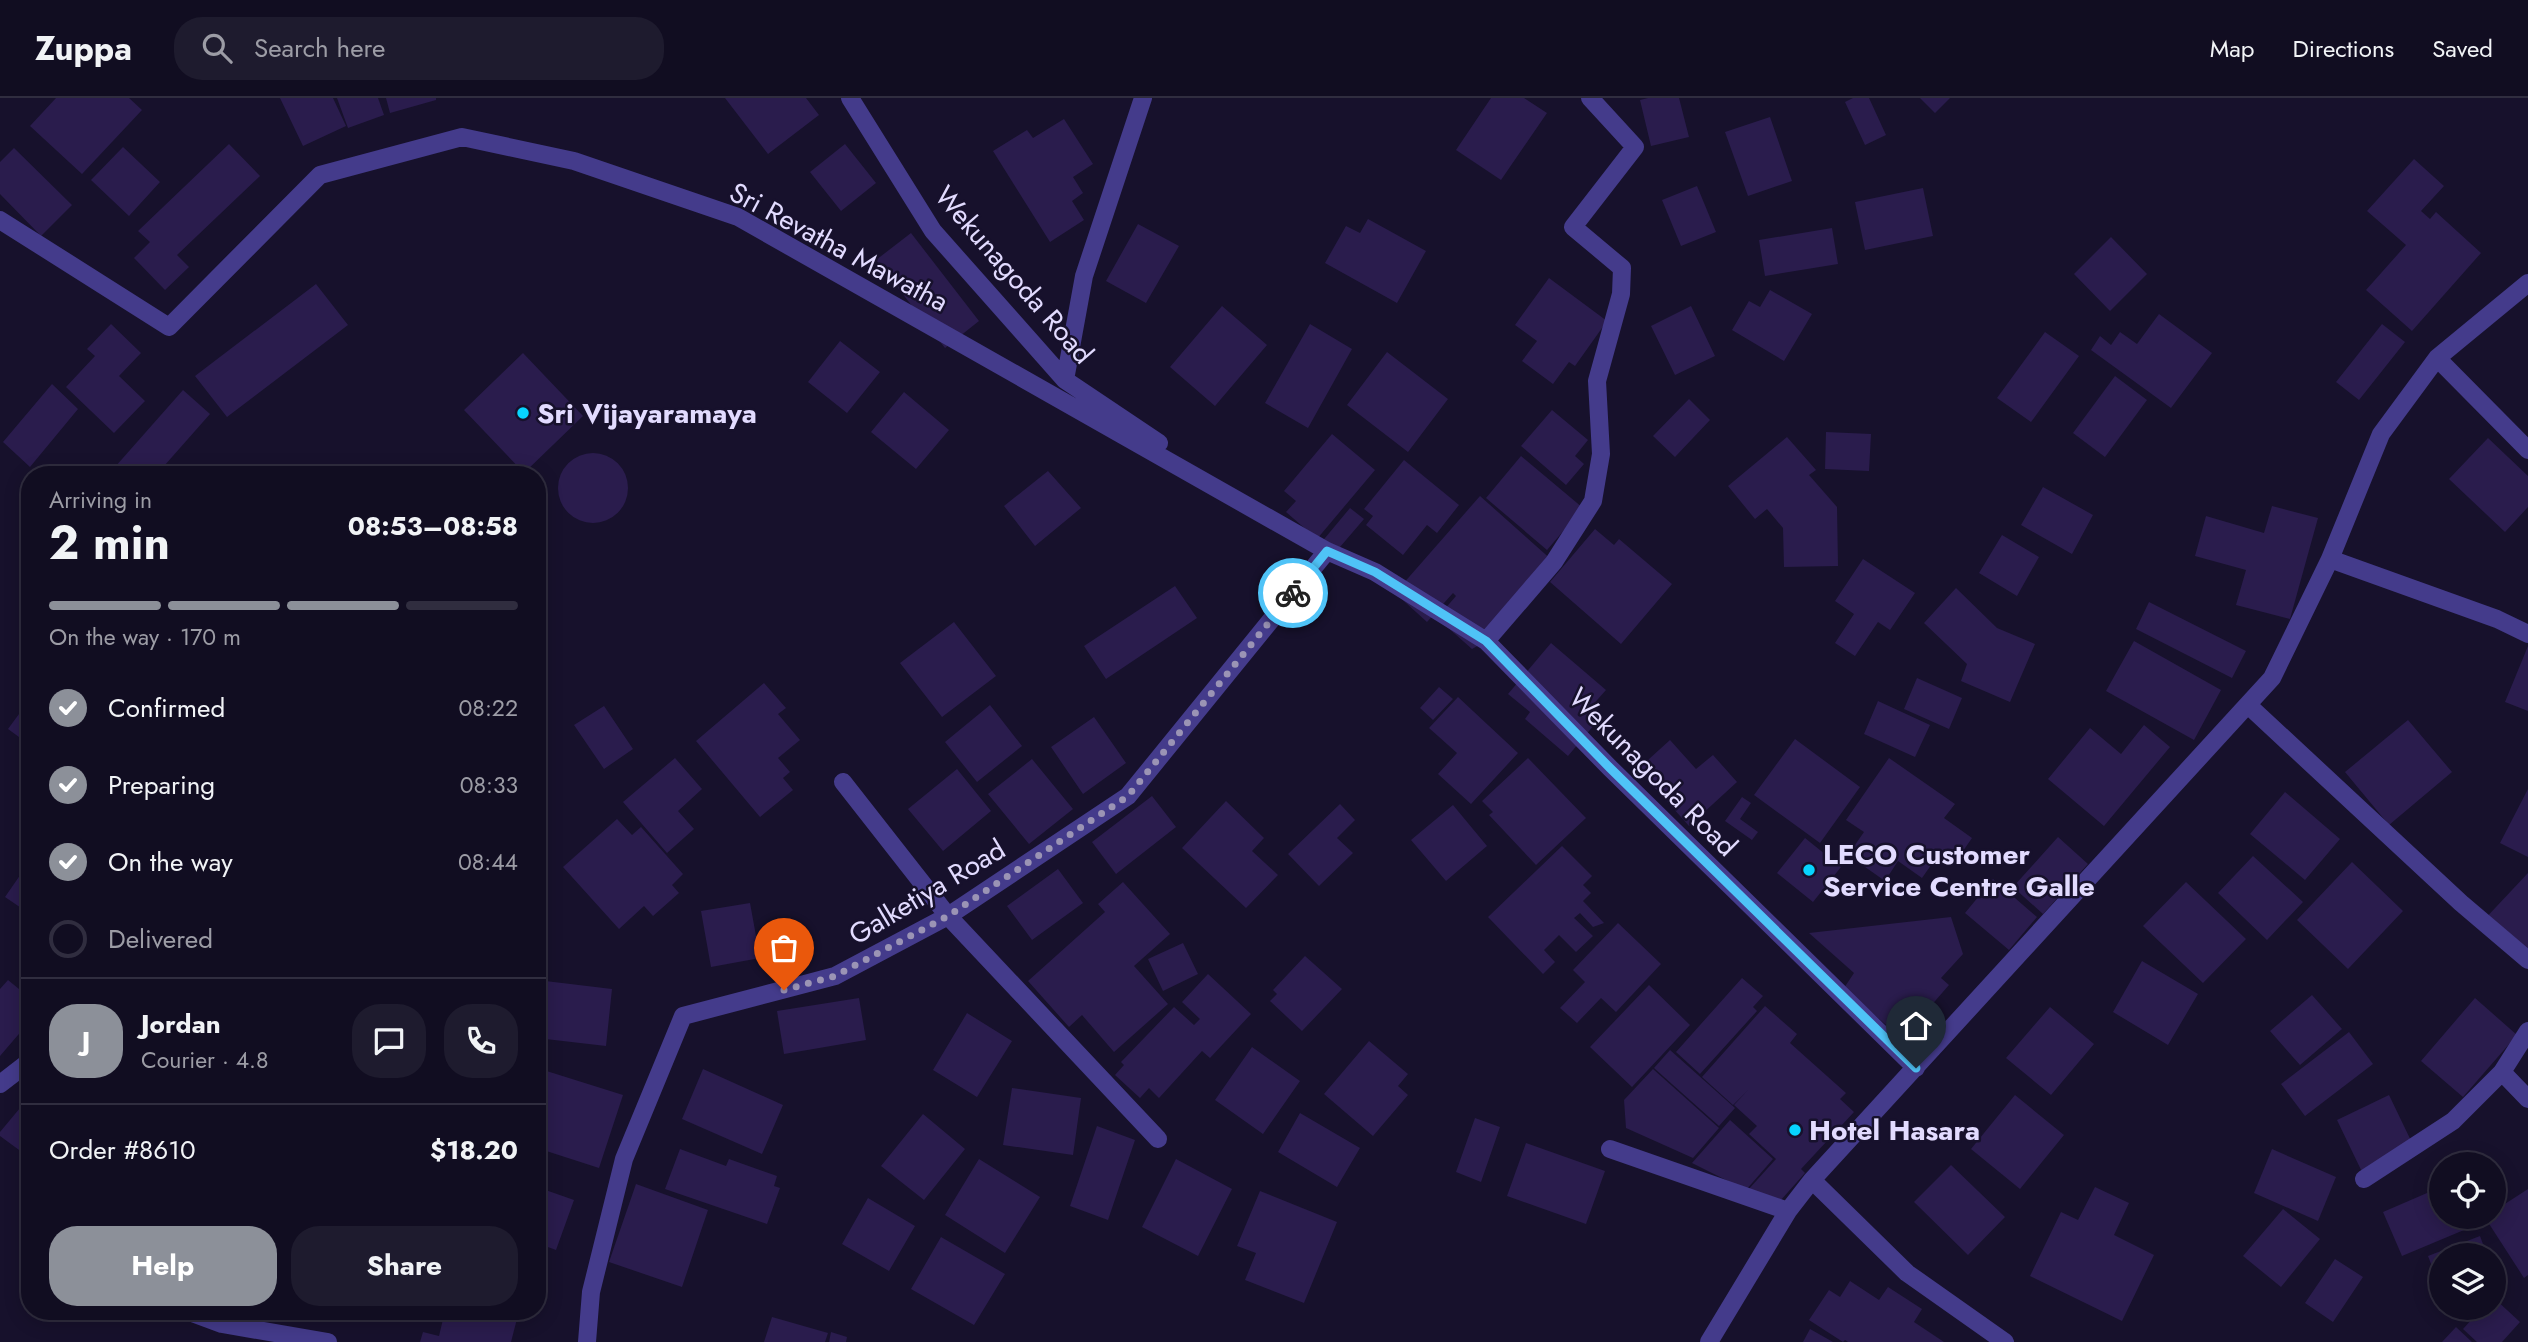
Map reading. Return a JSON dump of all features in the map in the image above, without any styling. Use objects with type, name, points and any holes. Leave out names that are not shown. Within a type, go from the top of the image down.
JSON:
[{"type":"street","name":"Wekunagoda Road","points":[[850,98],[933,231],[1065,380],[1278,523]]},
{"type":"street","points":[[1065,380],[1084,276],[1143,98]]},
{"type":"street","points":[[1486,641],[1554,562],[1593,501],[1601,454],[1597,382],[1621,294],[1622,268],[1573,227],[1635,147],[1590,98]]},
{"type":"street","name":"Sri Revatha Mawatha","points":[[0,220],[169,327],[320,175],[462,137],[574,161],[738,217],[1327,551]]},
{"type":"street","points":[[1709,1342],[1788,1211],[1812,1180],[2272,678],[2330,559],[2381,433],[2437,358],[2528,284]]},
{"type":"street","points":[[2437,358],[2528,450]]},
{"type":"street","name":"Wekunagoda Road","points":[[1327,551],[1375,572],[1486,641],[1610,768],[1916,1068]]},
{"type":"street","name":"Galketiya Road","points":[[587,1342],[591,1292],[624,1159],[682,1016],[835,976],[948,916],[1128,796],[1327,551]]},
{"type":"street","points":[[2330,559],[2497,619],[2528,634]]},
{"type":"street","points":[[2248,705],[2461,903],[2528,960]]},
{"type":"street","points":[[843,782],[948,916],[1158,1139]]},
{"type":"street","points":[[2364,1179],[2453,1121],[2502,1072],[2528,1031]]},
{"type":"street","points":[[0,1084],[21,1068]]},
{"type":"street","points":[[2502,1072],[2528,1099]]},
{"type":"street","points":[[1610,1149],[1788,1211]]},
{"type":"street","points":[[1812,1180],[1907,1273],[2004,1342]]},
{"type":"street","points":[[211,1320],[328,1342]]},
{"type":"building","points":[[56,98],[129,98],[142,110],[82,174],[30,126]]},
{"type":"building","points":[[280,98],[333,98],[346,126],[303,146]]},
{"type":"building","points":[[337,98],[378,98],[384,115],[348,128]]},
{"type":"building","points":[[386,98],[436,98],[436,100],[390,113]]},
{"type":"building","points":[[725,98],[806,98],[819,115],[768,154]]},
{"type":"building","points":[[1491,98],[1524,98],[1547,113],[1501,180],[1456,150]]},
{"type":"building","points":[[1679,98],[1689,137],[1651,146],[1640,100]]},
{"type":"building","points":[[1853,98],[1869,98],[1886,135],[1865,145],[1845,102]]},
{"type":"building","points":[[1920,98],[1950,98],[1935,113]]},
{"type":"building","points":[[1770,117],[1792,181],[1748,196],[1725,132]]},
{"type":"building","points":[[1064,119],[1093,164],[1073,177],[1083,193],[1072,201],[1084,220],[1050,242],[993,151],[1027,130],[1033,138]]},
{"type":"building","points":[[229,144],[260,176],[177,255],[189,267],[165,290],[134,258],[150,242],[138,231]]},
{"type":"building","points":[[845,144],[876,183],[841,211],[810,172]]},
{"type":"building","points":[[123,147],[160,182],[129,216],[91,180]]},
{"type":"building","points":[[14,148],[72,205],[41,236],[0,194],[0,162]]},
{"type":"building","points":[[2414,159],[2444,186],[2421,211],[2430,219],[2436,212],[2481,253],[2412,331],[2366,290],[2406,245],[2367,211]]},
{"type":"building","points":[[1697,186],[1716,232],[1681,246],[1662,200]]},
{"type":"building","points":[[1923,188],[1933,236],[1865,250],[1855,202]]},
{"type":"building","points":[[1368,219],[1426,251],[1397,303],[1325,263],[1346,226],[1360,233]]},
{"type":"building","points":[[1138,224],[1179,246],[1146,303],[1106,281]]},
{"type":"building","points":[[1832,228],[1838,264],[1765,276],[1759,240]]},
{"type":"building","points":[[911,233],[979,321],[945,348],[876,260]]},
{"type":"building","points":[[2111,237],[2147,274],[2110,311],[2074,274]]},
{"type":"building","points":[[1549,278],[1607,321],[1575,366],[1569,362],[1553,384],[1522,361],[1537,341],[1515,325]]},
{"type":"building","points":[[316,284],[348,325],[227,417],[195,376]]},
{"type":"building","points":[[1770,290],[1812,314],[1784,361],[1732,330],[1749,301],[1760,307]]},
{"type":"building","points":[[1222,306],[1267,345],[1215,406],[1170,367]]},
{"type":"building","points":[[1691,306],[1715,356],[1675,375],[1651,326]]},
{"type":"building","points":[[2159,314],[2212,353],[2171,408],[2091,350],[2100,336],[2111,345],[2120,332],[2137,344]]},
{"type":"building","points":[[111,324],[141,353],[119,376],[145,401],[114,433],[66,387],[95,356],[87,349]]},
{"type":"building","points":[[1310,324],[1352,349],[1308,428],[1265,403]]},
{"type":"building","points":[[2382,324],[2405,342],[2359,400],[2336,382]]},
{"type":"building","points":[[2045,332],[2079,356],[2031,422],[1997,398]]},
{"type":"building","points":[[840,341],[880,372],[847,413],[808,382]]},
{"type":"building","points":[[1387,352],[1448,399],[1408,452],[1347,405]]},
{"type":"building","name":"Sri Vijayaramaya","points":[[523,353],[583,416],[531,466],[517,466],[464,410]]},
{"type":"building","points":[[2115,376],[2147,400],[2105,457],[2073,433]]},
{"type":"building","points":[[52,384],[78,409],[31,466],[3,442]]},
{"type":"building","points":[[183,390],[210,414],[164,466],[116,466]]},
{"type":"building","points":[[904,392],[949,430],[916,469],[871,432]]},
{"type":"building","points":[[1689,399],[1710,420],[1675,457],[1653,436]]},
{"type":"building","points":[[1552,410],[1588,440],[1575,456],[1584,464],[1566,485],[1521,446]]},
{"type":"building","points":[[1826,432],[1871,434],[1869,471],[1825,469]]},
{"type":"building","points":[[1332,434],[1375,470],[1317,539],[1286,512],[1296,501],[1284,491]]},
{"type":"building","points":[[1787,437],[1816,470],[1809,475],[1837,507],[1838,566],[1784,567],[1783,528],[1767,509],[1755,519],[1728,486]]},
{"type":"building","points":[[2488,438],[2528,476],[2528,507],[2505,532],[2449,479]]},
{"type":"building","points":[[586,453],[600,453],[613,459],[622,468],[628,488],[626,501],[618,513],[600,523],[586,523],[573,517],[564,508],[558,495],[558,481],[564,468],[573,459]]},
{"type":"building","points":[[1521,456],[1583,508],[1547,550],[1486,498]]},
{"type":"building","points":[[1404,460],[1459,505],[1437,533],[1427,525],[1403,555],[1366,525],[1373,516],[1364,509]]},
{"type":"building","points":[[1048,471],[1081,508],[1035,546],[1004,506]]},
{"type":"building","points":[[2043,487],[2093,515],[2072,554],[2021,525]]},
{"type":"building","points":[[1480,496],[1554,562],[1486,641],[1472,649],[1437,618],[1456,596],[1453,593],[1427,622],[1395,593]]},
{"type":"building","points":[[2272,506],[2318,518],[2290,619],[2236,605],[2246,570],[2195,556],[2206,516],[2264,533]]},
{"type":"building","points":[[1350,508],[1364,519],[1328,561],[1315,550]]},
{"type":"building","points":[[1595,529],[1614,545],[1619,539],[1672,584],[1621,644],[1550,582]]},
{"type":"building","points":[[2002,535],[2039,557],[2017,596],[1979,573]]},
{"type":"building","points":[[1863,559],[1915,593],[1890,630],[1878,622],[1855,656],[1835,643],[1854,614],[1835,601]]},
{"type":"building","points":[[1175,586],[1197,618],[1106,679],[1084,646]]},
{"type":"building","points":[[1956,588],[1997,628],[2035,644],[2010,702],[1961,681],[1967,664],[1924,623]]},
{"type":"building","points":[[2149,602],[2246,651],[2232,678],[2136,629]]},
{"type":"building","points":[[954,622],[996,676],[942,717],[900,663]]},
{"type":"building","points":[[2134,641],[2221,690],[2194,740],[2106,691]]},
{"type":"building","points":[[1551,643],[1606,690],[1590,708],[1600,718],[1568,756],[1525,719],[1530,712],[1508,694]]},
{"type":"building","points":[[2528,646],[2528,711],[2505,702]]},
{"type":"building","points":[[1917,678],[1962,698],[1949,729],[1904,709]]},
{"type":"building","points":[[764,683],[786,708],[778,714],[800,740],[778,758],[790,772],[783,778],[793,790],[760,817],[696,741]]},
{"type":"building","points":[[1439,687],[1453,699],[1433,720],[1420,708]]},
{"type":"building","points":[[1458,697],[1518,753],[1471,804],[1438,774],[1457,753],[1429,728]]},
{"type":"building","points":[[1878,701],[1930,725],[1915,757],[1864,734]]},
{"type":"building","points":[[990,705],[1022,746],[977,782],[945,742]]},
{"type":"building","points":[[604,706],[633,749],[604,769],[574,725]]},
{"type":"building","points":[[21,711],[21,738],[8,729]]},
{"type":"building","points":[[1094,717],[1126,763],[1083,794],[1051,747]]},
{"type":"building","points":[[2408,720],[2452,772],[2389,825],[2345,772]]},
{"type":"building","points":[[2144,725],[2170,747],[2104,826],[2048,779],[2090,728],[2121,754]]},
{"type":"building","points":[[1795,739],[1860,787],[1820,843],[1754,795]]},
{"type":"building","points":[[1670,740],[1696,769],[1713,755],[1737,782],[1689,826],[1638,769]]},
{"type":"building","points":[[675,758],[702,789],[678,811],[694,829],[667,853],[623,802]]},
{"type":"building","points":[[1528,758],[1586,818],[1536,865],[1489,815],[1493,812],[1482,801]]},
{"type":"building","points":[[1889,758],[1955,804],[1944,818],[1972,838],[1956,861],[1941,851],[1922,878],[1898,861],[1885,881],[1848,855],[1864,832],[1846,820]]},
{"type":"building","points":[[1032,759],[1073,809],[1029,844],[988,794]]},
{"type":"building","points":[[957,769],[991,811],[943,851],[908,809]]},
{"type":"building","points":[[2528,789],[2528,857],[2500,843]]},
{"type":"building","points":[[2285,792],[2340,839],[2305,880],[2250,834]]},
{"type":"building","points":[[1152,796],[1176,827],[1116,874],[1092,842]]},
{"type":"building","points":[[1742,797],[1751,803],[1740,819],[1758,832],[1752,840],[1725,821]]},
{"type":"building","points":[[1226,801],[1264,838],[1252,851],[1278,875],[1246,908],[1182,848]]},
{"type":"building","points":[[1340,804],[1355,820],[1337,838],[1353,853],[1319,886],[1288,854]]},
{"type":"building","points":[[1453,805],[1487,846],[1446,881],[1411,840]]},
{"type":"building","points":[[617,819],[632,835],[641,827],[683,874],[672,885],[679,893],[653,916],[644,906],[619,929],[563,867]]},
{"type":"building","points":[[2058,837],[2088,864],[2043,914],[2013,887]]},
{"type":"building","name":"LECO Customer Service Centre Galle","points":[[1805,838],[1841,867],[1813,902],[1777,873]]},
{"type":"building","points":[[1562,846],[1592,876],[1583,885],[1591,893],[1583,901],[1604,923],[1593,927],[1580,913],[1574,918],[1593,936],[1576,952],[1559,935],[1544,950],[1555,962],[1543,974],[1488,917]]},
{"type":"building","points":[[2253,856],[2303,902],[2267,940],[2218,893]]},
{"type":"building","points":[[2352,862],[2403,911],[2348,969],[2297,920]]},
{"type":"building","points":[[1058,869],[1083,903],[1032,940],[1007,906]]},
{"type":"building","points":[[2528,873],[2528,961],[2481,923]]},
{"type":"building","points":[[21,874],[21,908],[5,897]]},
{"type":"building","points":[[1993,879],[2037,917],[2009,950],[1965,913]]},
{"type":"building","points":[[1123,882],[1170,934],[1134,966],[1168,1004],[1114,1052],[1082,1015],[1069,1027],[1028,981],[1105,912],[1098,904]]},
{"type":"building","points":[[2186,882],[2246,939],[2203,983],[2143,926]]},
{"type":"building","points":[[750,903],[760,958],[711,967],[701,911]]},
{"type":"building","points":[[1951,917],[1963,954],[1941,978],[1949,985],[1902,1039],[1844,988],[1854,973],[1809,933]]},
{"type":"building","points":[[1618,923],[1661,964],[1616,1012],[1601,998],[1577,1023],[1560,1008],[1585,982],[1573,970]]},
{"type":"building","points":[[1183,943],[1198,974],[1163,991],[1148,959]]},
{"type":"building","points":[[1305,956],[1342,989],[1302,1031],[1270,1001],[1277,994],[1273,990]]},
{"type":"building","points":[[2142,961],[2198,994],[2168,1045],[2113,1012]]},
{"type":"building","points":[[1208,974],[1251,1014],[1210,1058],[1202,1051],[1159,1098],[1149,1088],[1140,1098],[1115,1075],[1124,1065],[1121,1062],[1174,1007],[1194,1025],[1200,1019],[1182,1002]]},
{"type":"building","points":[[1742,978],[1763,996],[1753,1007],[1757,1011],[1700,1074],[1676,1052]]},
{"type":"building","points":[[8,980],[21,991],[21,1032],[0,1056],[0,989]]},
{"type":"building","points":[[546,981],[612,989],[606,1046],[546,1039]]},
{"type":"building","points":[[1649,985],[1690,1025],[1632,1087],[1590,1047]]},
{"type":"building","points":[[2312,995],[2342,1029],[2300,1065],[2270,1031]]},
{"type":"building","points":[[859,998],[866,1040],[784,1054],[777,1011]]},
{"type":"building","points":[[2475,998],[2517,1035],[2463,1097],[2421,1061]]},
{"type":"building","name":"Hotel Hasara","points":[[1765,1006],[1797,1034],[1790,1043],[1846,1093],[1840,1099],[1854,1112],[1801,1169],[1805,1173],[1771,1211],[1748,1190],[1776,1159],[1749,1134],[1757,1126],[1734,1105],[1748,1090],[1733,1105],[1702,1077]]},
{"type":"building","points":[[2050,1007],[2094,1044],[2051,1095],[2006,1058]]},
{"type":"building","points":[[967,1013],[1012,1041],[977,1097],[933,1070]]},
{"type":"building","points":[[2349,1032],[2373,1064],[2305,1116],[2281,1084]]},
{"type":"building","points":[[1369,1041],[1408,1074],[1398,1086],[1408,1095],[1373,1136],[1324,1094]]},
{"type":"building","points":[[1252,1047],[1300,1081],[1263,1134],[1215,1100]]},
{"type":"building","points":[[1670,1050],[1735,1108],[1719,1126],[1654,1068]]},
{"type":"building","points":[[703,1069],[783,1105],[762,1154],[682,1119]]},
{"type":"building","points":[[1653,1069],[1719,1128],[1693,1158],[1626,1128],[1624,1100]]},
{"type":"building","points":[[546,1071],[623,1095],[599,1168],[546,1151]]},
{"type":"building","points":[[1012,1088],[1081,1098],[1073,1155],[1003,1145]]},
{"type":"building","points":[[2015,1095],[2064,1135],[2020,1189],[1971,1149]]},
{"type":"building","points":[[2389,1095],[2415,1149],[2363,1174],[2337,1120]]},
{"type":"building","points":[[21,1107],[21,1151],[0,1136],[0,1132]]},
{"type":"building","points":[[1300,1113],[1360,1148],[1337,1187],[1278,1152]]},
{"type":"building","points":[[923,1114],[965,1149],[924,1200],[881,1166]]},
{"type":"building","points":[[1475,1118],[1500,1127],[1481,1182],[1456,1172]]},
{"type":"building","points":[[1730,1120],[1773,1159],[1746,1190],[1692,1163]]},
{"type":"building","points":[[1097,1126],[1135,1140],[1108,1220],[1070,1206]]},
{"type":"building","points":[[1526,1143],[1605,1171],[1586,1224],[1507,1196]]},
{"type":"building","points":[[680,1149],[726,1166],[729,1159],[777,1176],[774,1186],[780,1188],[767,1224],[665,1189]]},
{"type":"building","points":[[2272,1149],[2336,1177],[2318,1221],[2254,1193]]},
{"type":"building","points":[[979,1159],[1040,1197],[1005,1253],[945,1215]]},
{"type":"building","points":[[1176,1159],[1232,1189],[1198,1256],[1142,1227]]},
{"type":"building","points":[[1951,1165],[2005,1217],[1968,1255],[1914,1202]]},
{"type":"building","points":[[636,1184],[708,1210],[682,1287],[609,1262]]},
{"type":"building","points":[[2095,1187],[2129,1203],[2114,1235],[2154,1255],[2122,1321],[2030,1276],[2061,1212],[2078,1220]]},
{"type":"building","points":[[2528,1189],[2528,1275],[2524,1278],[2506,1250],[2506,1243],[2501,1243],[2492,1229],[2506,1229],[2506,1203]]},
{"type":"building","points":[[546,1190],[574,1200],[556,1250],[546,1246]]},
{"type":"building","points":[[1260,1191],[1337,1222],[1304,1303],[1245,1280],[1256,1253],[1237,1246]]},
{"type":"building","points":[[2429,1192],[2429,1229],[2464,1230],[2402,1256],[2383,1212]]},
{"type":"building","points":[[868,1198],[915,1226],[889,1271],[842,1244]]},
{"type":"building","points":[[2283,1209],[2320,1239],[2281,1287],[2243,1256]]},
{"type":"building","points":[[2480,1236],[2483,1243],[2462,1243]]},
{"type":"building","points":[[941,1237],[1005,1274],[974,1325],[911,1289]]},
{"type":"building","points":[[2335,1259],[2363,1277],[2333,1322],[2305,1303]]},
{"type":"building","points":[[1850,1281],[1879,1300],[1888,1287],[1922,1309],[1914,1322],[1944,1342],[1843,1342],[1809,1320],[1829,1290],[1840,1297]]},
{"type":"building","points":[[2506,1309],[2520,1322],[2502,1342],[2477,1342],[2463,1329],[2471,1320],[2506,1320]]},
{"type":"building","points":[[772,1317],[828,1333],[825,1342],[764,1342]]},
{"type":"building","points":[[443,1320],[517,1320],[511,1342],[420,1342],[423,1332],[439,1336]]},
{"type":"building","points":[[2456,1327],[2472,1342],[2442,1342]]},
{"type":"building","points":[[1810,1329],[1833,1342],[1803,1342]]},
{"type":"building","points":[[831,1332],[847,1337],[846,1342],[829,1342]]},
{"type":"way so far","points":[[784,990],[835,976],[948,916],[1128,796],[1293,593]]},
{"type":"place","name":"Sri Vijayaramaya","points":[[523,413]]},
{"type":"place","name":"LECO Customer Service Centre Galle","points":[[1809,870]]},
{"type":"place","name":"Hotel Hasara","points":[[1795,1130]]},
{"type":"route","points":[[1293,593],[1327,551],[1375,572],[1486,641],[1610,768],[1916,1068]]}]
